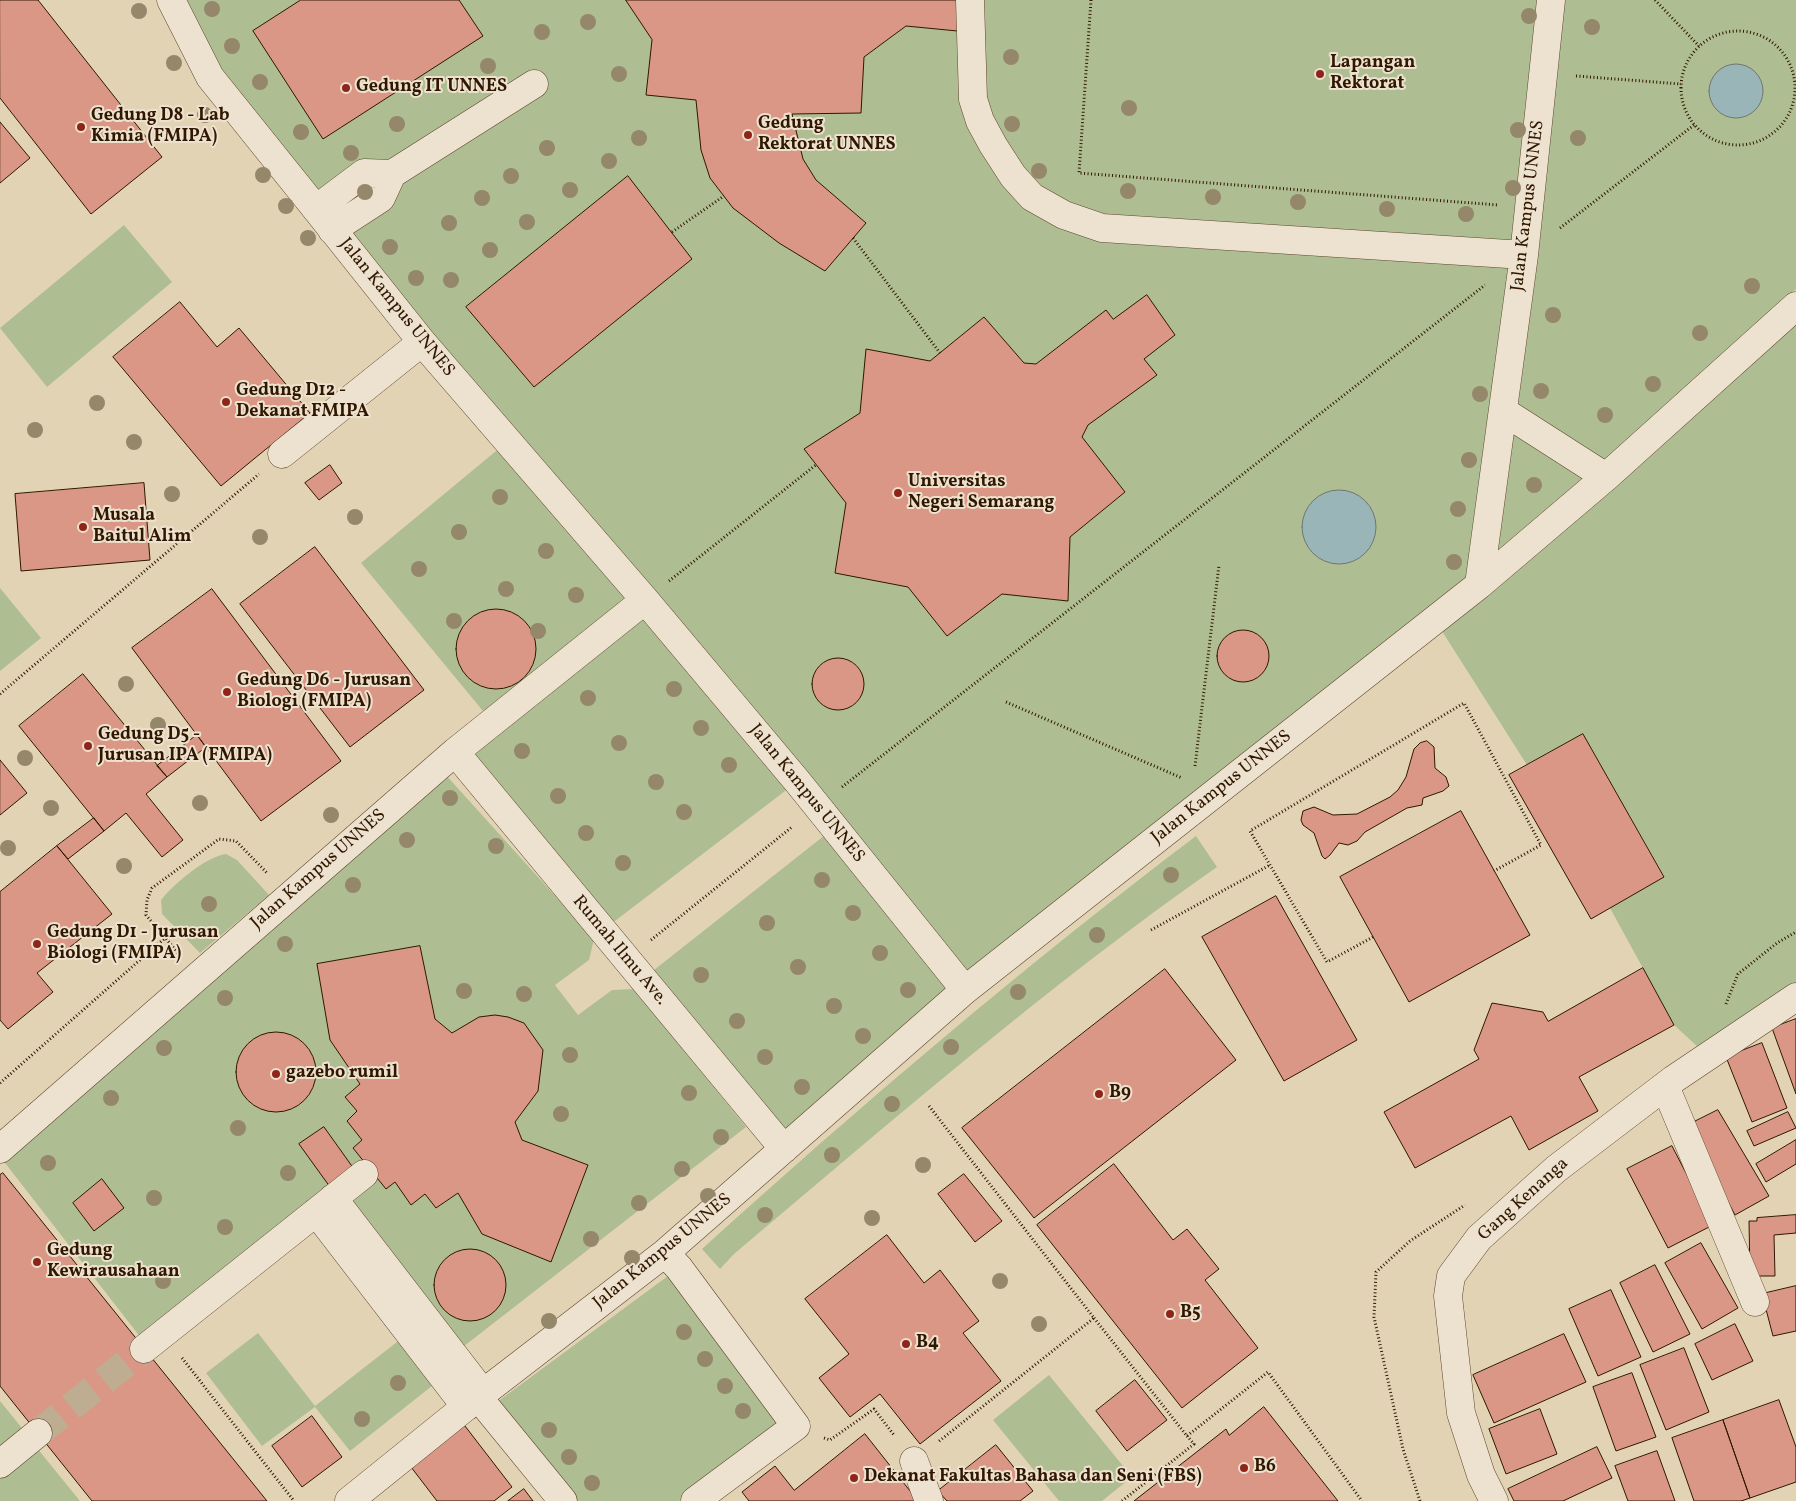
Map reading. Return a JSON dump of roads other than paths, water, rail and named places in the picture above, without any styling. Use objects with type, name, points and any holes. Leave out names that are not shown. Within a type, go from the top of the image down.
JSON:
[{"type":"street","name":"Jalan Kampus UNNES","points":[[171,0],[210,77],[324,220],[422,342],[645,600],[818,807],[965,990]]},
{"type":"street","points":[[970,0],[973,98],[980,121],[1013,176],[1032,197],[1064,215],[1102,228],[1524,255]]},
{"type":"street","name":"Jalan Kampus UNNES","points":[[1479,585],[1524,255],[1551,0]]},
{"type":"street","points":[[324,220],[381,198],[392,174],[534,84]]},
{"type":"street","name":"Jalan Kampus UNNES","points":[[350,1501],[476,1399],[665,1253],[965,990],[1479,585],[1606,477],[1796,306]]},
{"type":"street","points":[[282,454],[422,342]]},
{"type":"street","points":[[1503,411],[1606,477]]},
{"type":"street","name":"Jalan Kampus UNNES","points":[[0,1149],[455,752],[645,600]]},
{"type":"street","name":"Rumah Ilmu Ave.","points":[[455,752],[784,1149]]},
{"type":"street","name":"Gang Kenanga","points":[[1494,1501],[1481,1475],[1461,1413],[1448,1296],[1450,1276],[1480,1238],[1556,1169],[1665,1086],[1796,997]]},
{"type":"street","points":[[1665,1086],[1755,1302]]},
{"type":"street","points":[[153,1341],[364,1174]]},
{"type":"street","points":[[325,1205],[476,1399],[563,1501]]},
{"type":"street","points":[[665,1253],[679,1268],[796,1426],[696,1501]]},
{"type":"street","points":[[0,1464],[38,1433]]},
{"type":"street","points":[[914,1462],[929,1501]]},
{"type":"water","points":[[1736,64],[1746,66],[1755,72],[1761,81],[1763,91],[1761,101],[1755,110],[1746,116],[1736,118],[1726,116],[1717,110],[1711,101],[1709,91],[1711,81],[1717,72],[1726,66]]},
{"type":"water","points":[[1339,490],[1360,496],[1370,506],[1376,527],[1370,548],[1360,558],[1339,564],[1318,558],[1308,548],[1302,527],[1308,506],[1318,496]]},
{"type":"tunnel","points":[[38,1433],[144,1349]]},
{"type":"place","name":"Lapangan Rektorat","points":[[1320,74]]},
{"type":"place","name":"Gedung IT UNNES","points":[[346,88]]},
{"type":"place","name":"Gedung D8 - Lab Kimia (FMIPA)","points":[[81,127]]},
{"type":"place","name":"Gedung Rektorat UNNES","points":[[748,135]]},
{"type":"place","name":"Gedung D12 - Dekanat FMIPA","points":[[226,402]]},
{"type":"place","name":"Universitas Negeri Semarang","points":[[898,493]]},
{"type":"place","name":"Musala Baitul Alim","points":[[83,527]]},
{"type":"place","name":"Gedung D6 - Jurusan Biologi (FMIPA)","points":[[227,692]]},
{"type":"place","name":"Gedung D5 - Jurusan IPA (FMIPA)","points":[[88,746]]},
{"type":"place","name":"Gedung D1 - Jurusan Biologi (FMIPA)","points":[[37,944]]},
{"type":"place","name":"gazebo rumil","points":[[276,1074]]},
{"type":"place","name":"B9","points":[[1099,1094]]},
{"type":"place","name":"Gedung Kewirausahaan","points":[[37,1262]]},
{"type":"place","name":"B5","points":[[1170,1314]]},
{"type":"place","name":"B4","points":[[906,1344]]},
{"type":"place","name":"B6","points":[[1244,1468]]},
{"type":"place","name":"Dekanat Fakultas Bahasa dan Seni (FBS)","points":[[854,1478]]}]
